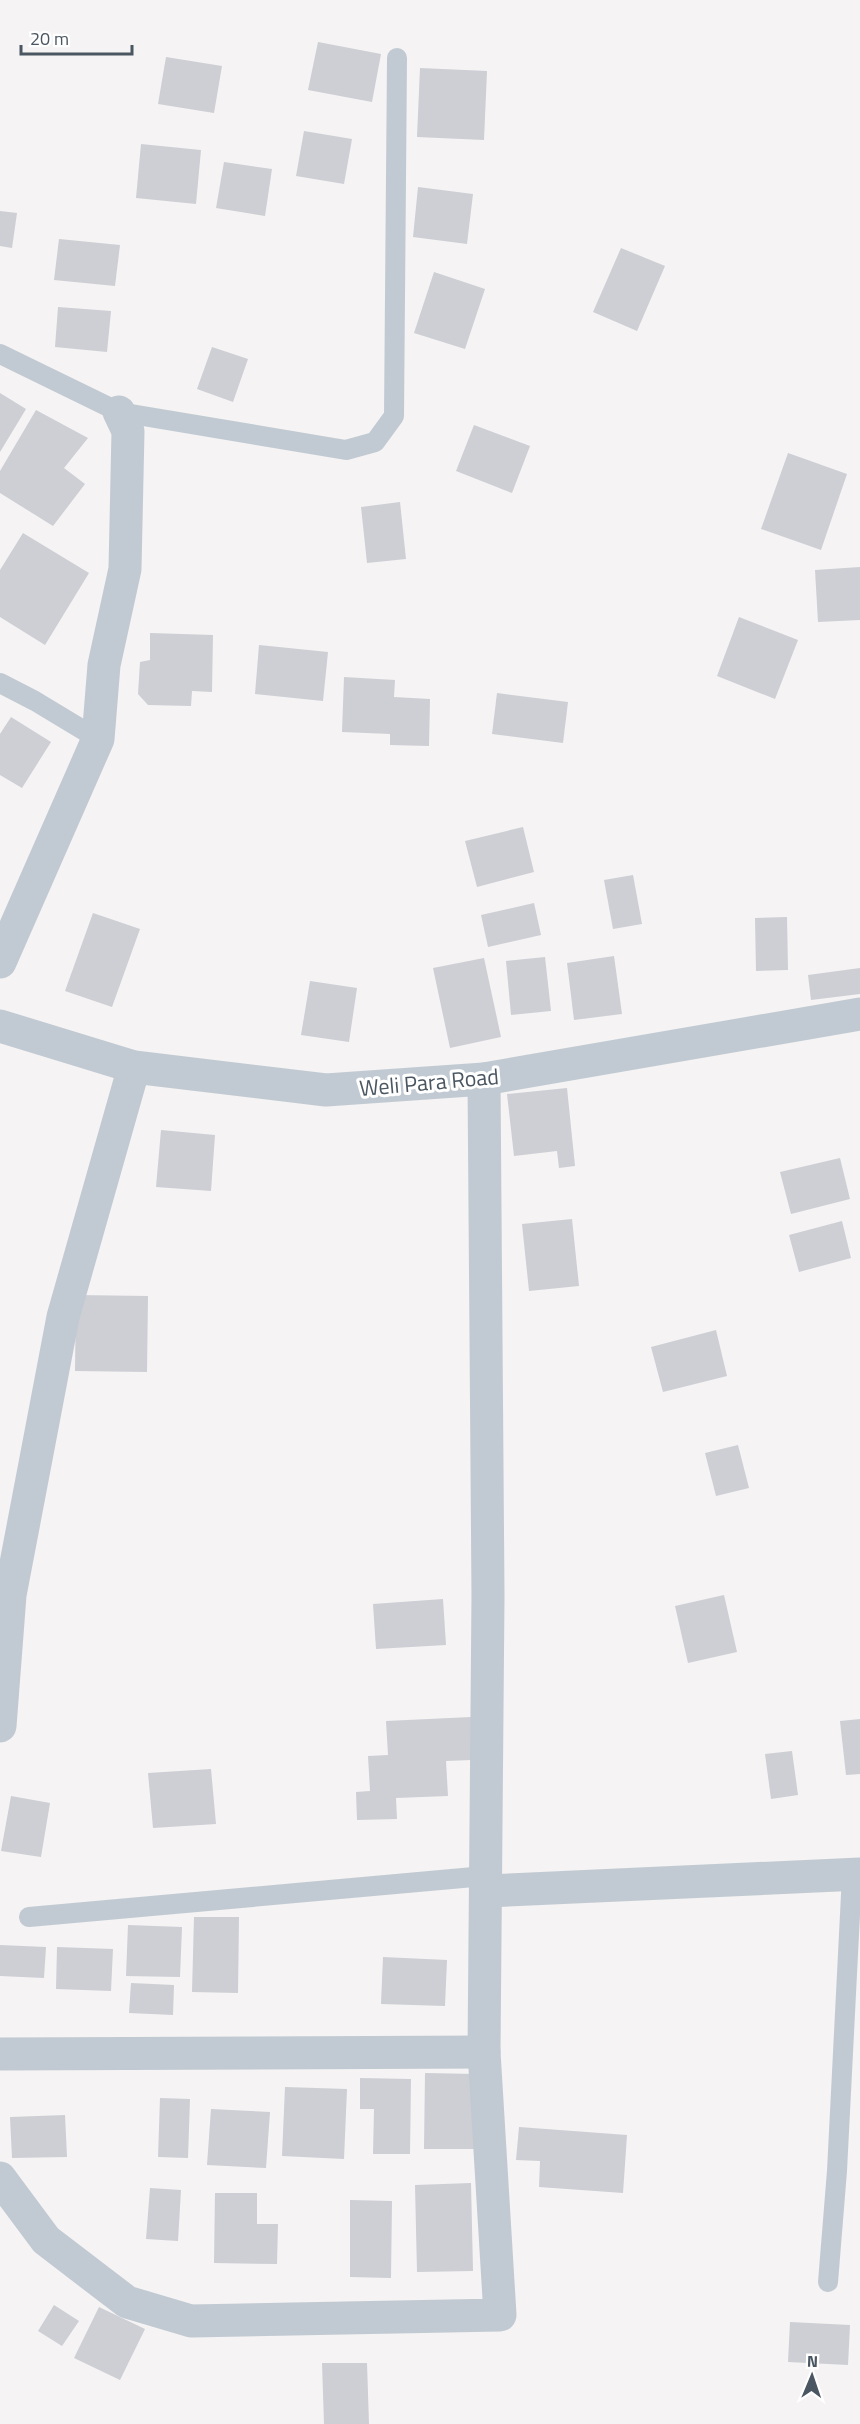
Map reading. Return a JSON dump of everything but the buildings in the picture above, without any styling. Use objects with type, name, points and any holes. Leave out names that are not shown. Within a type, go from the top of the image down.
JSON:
[{"type":"street","points":[[0,962],[98,739],[105,665],[125,569],[128,430],[119,412]]},
{"type":"street","name":"Weli Para Road","points":[[0,1026],[134,1067],[326,1090],[484,1079],[860,1014]]},
{"type":"street","points":[[0,1726],[10,1595],[63,1317],[134,1067]]},
{"type":"street","points":[[0,2178],[46,2240],[127,2302],[191,2321],[500,2315],[484,2052],[488,1596],[484,1079]]},
{"type":"street","points":[[485,1884],[856,1874]]},
{"type":"street","points":[[0,2054],[484,2052]]},
{"type":"lane","points":[[0,354],[119,412],[346,450],[375,442],[394,416],[397,58]]},
{"type":"lane","points":[[0,683],[98,739]]},
{"type":"lane","points":[[828,2282],[856,1874]]},
{"type":"lane","points":[[29,1917],[485,1884]]}]
